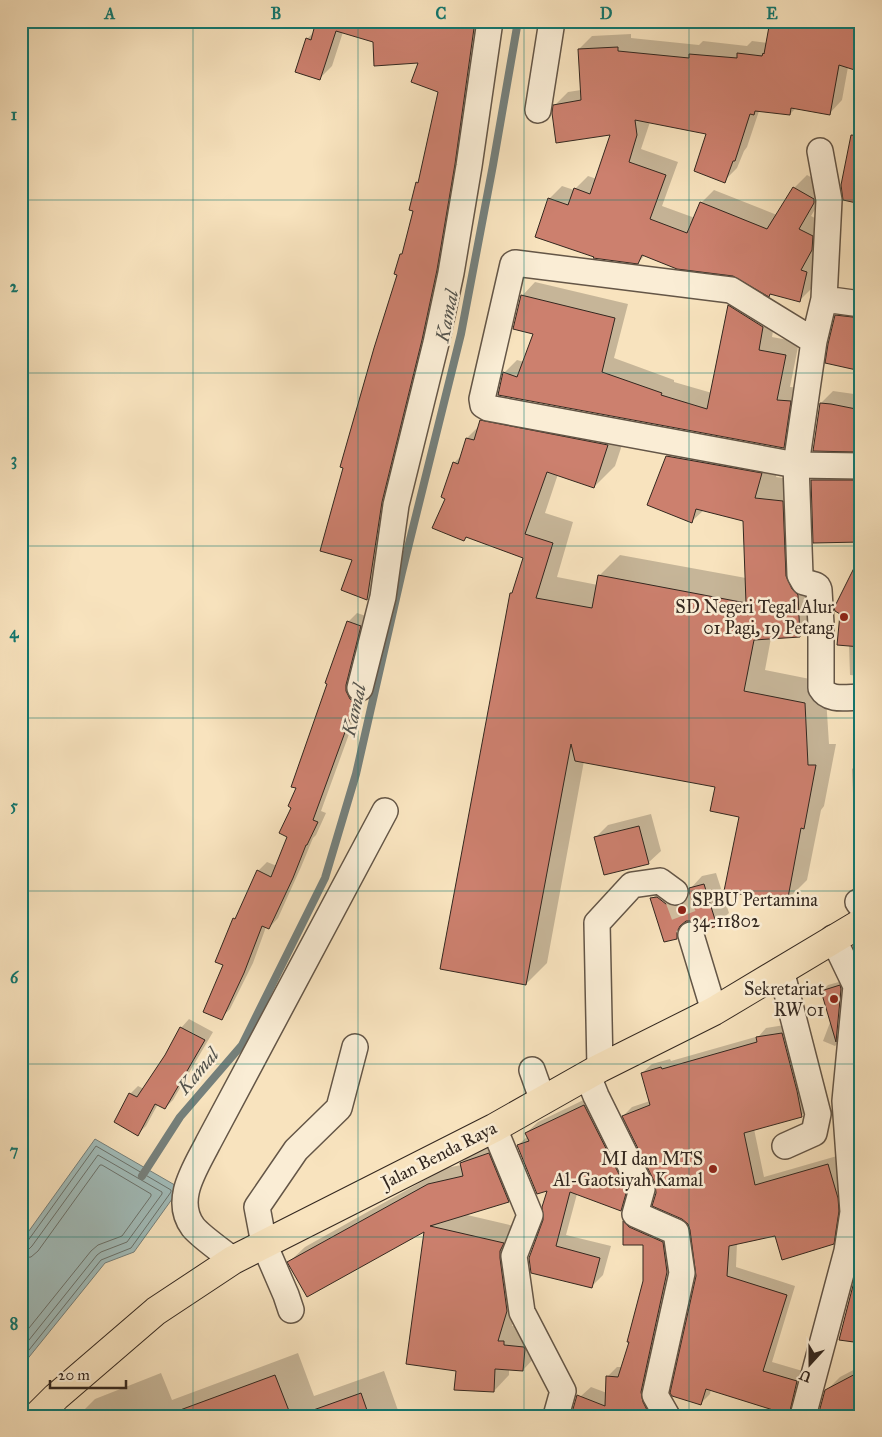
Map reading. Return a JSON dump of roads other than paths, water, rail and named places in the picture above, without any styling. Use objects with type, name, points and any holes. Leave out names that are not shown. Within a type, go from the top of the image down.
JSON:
[{"type":"main road","name":"Jalan Benda Raya","points":[[37,1416],[56,1397],[156,1311],[233,1260],[494,1128],[537,1083],[596,1066],[714,1011],[833,938],[860,910]]},
{"type":"street","points":[[360,688],[383,597],[396,505],[451,274],[490,21]]},
{"type":"street","points":[[538,110],[552,21]]},
{"type":"street","points":[[820,151],[829,200],[824,299],[814,341],[796,464],[800,575],[804,582],[815,585],[819,590],[821,688],[825,694],[831,697],[861,697]]},
{"type":"street","points":[[814,341],[730,290],[515,263],[513,264],[482,399],[483,404],[488,408],[796,464],[861,466]]},
{"type":"street","points":[[824,299],[861,304]]},
{"type":"street","points":[[233,1260],[194,1228],[186,1214],[184,1204],[188,1184],[212,1134],[385,811]]},
{"type":"street","points":[[667,1416],[655,1395],[682,1273],[676,1232],[635,1214],[642,1189],[596,1096],[599,1021],[598,922],[632,885],[660,881],[675,892]]},
{"type":"street","points":[[691,935],[714,1011]]},
{"type":"street","points":[[803,1416],[854,1250],[853,1101],[856,986],[833,938]]},
{"type":"street","points":[[781,970],[818,1114],[814,1133],[785,1146]]},
{"type":"street","points":[[291,1310],[264,1244],[257,1206],[296,1150],[338,1108],[355,1047]]},
{"type":"street","points":[[494,1128],[530,1214],[514,1256],[522,1312],[563,1392],[556,1416]]},
{"type":"water","points":[[95,1139],[180,1188],[134,1252],[105,1263],[21,1367],[21,1242]]},
{"type":"waterway","name":"Kamal","points":[[142,1176],[180,1117],[242,1045],[325,878],[356,774],[402,572],[461,334],[518,21]]},
{"type":"tunnel","points":[[675,892],[691,935]]},
{"type":"place","name":"SD Negeri Tegal Alur 01 Pagi, 19 Petang","points":[[844,617]]},
{"type":"place","name":"SPBU Pertamina 34-11802","points":[[682,910]]},
{"type":"place","name":"Sekretariat RW 01","points":[[834,999]]},
{"type":"place","name":"MI dan MTS Al-Gaotsiyah Kamal","points":[[713,1169]]}]
